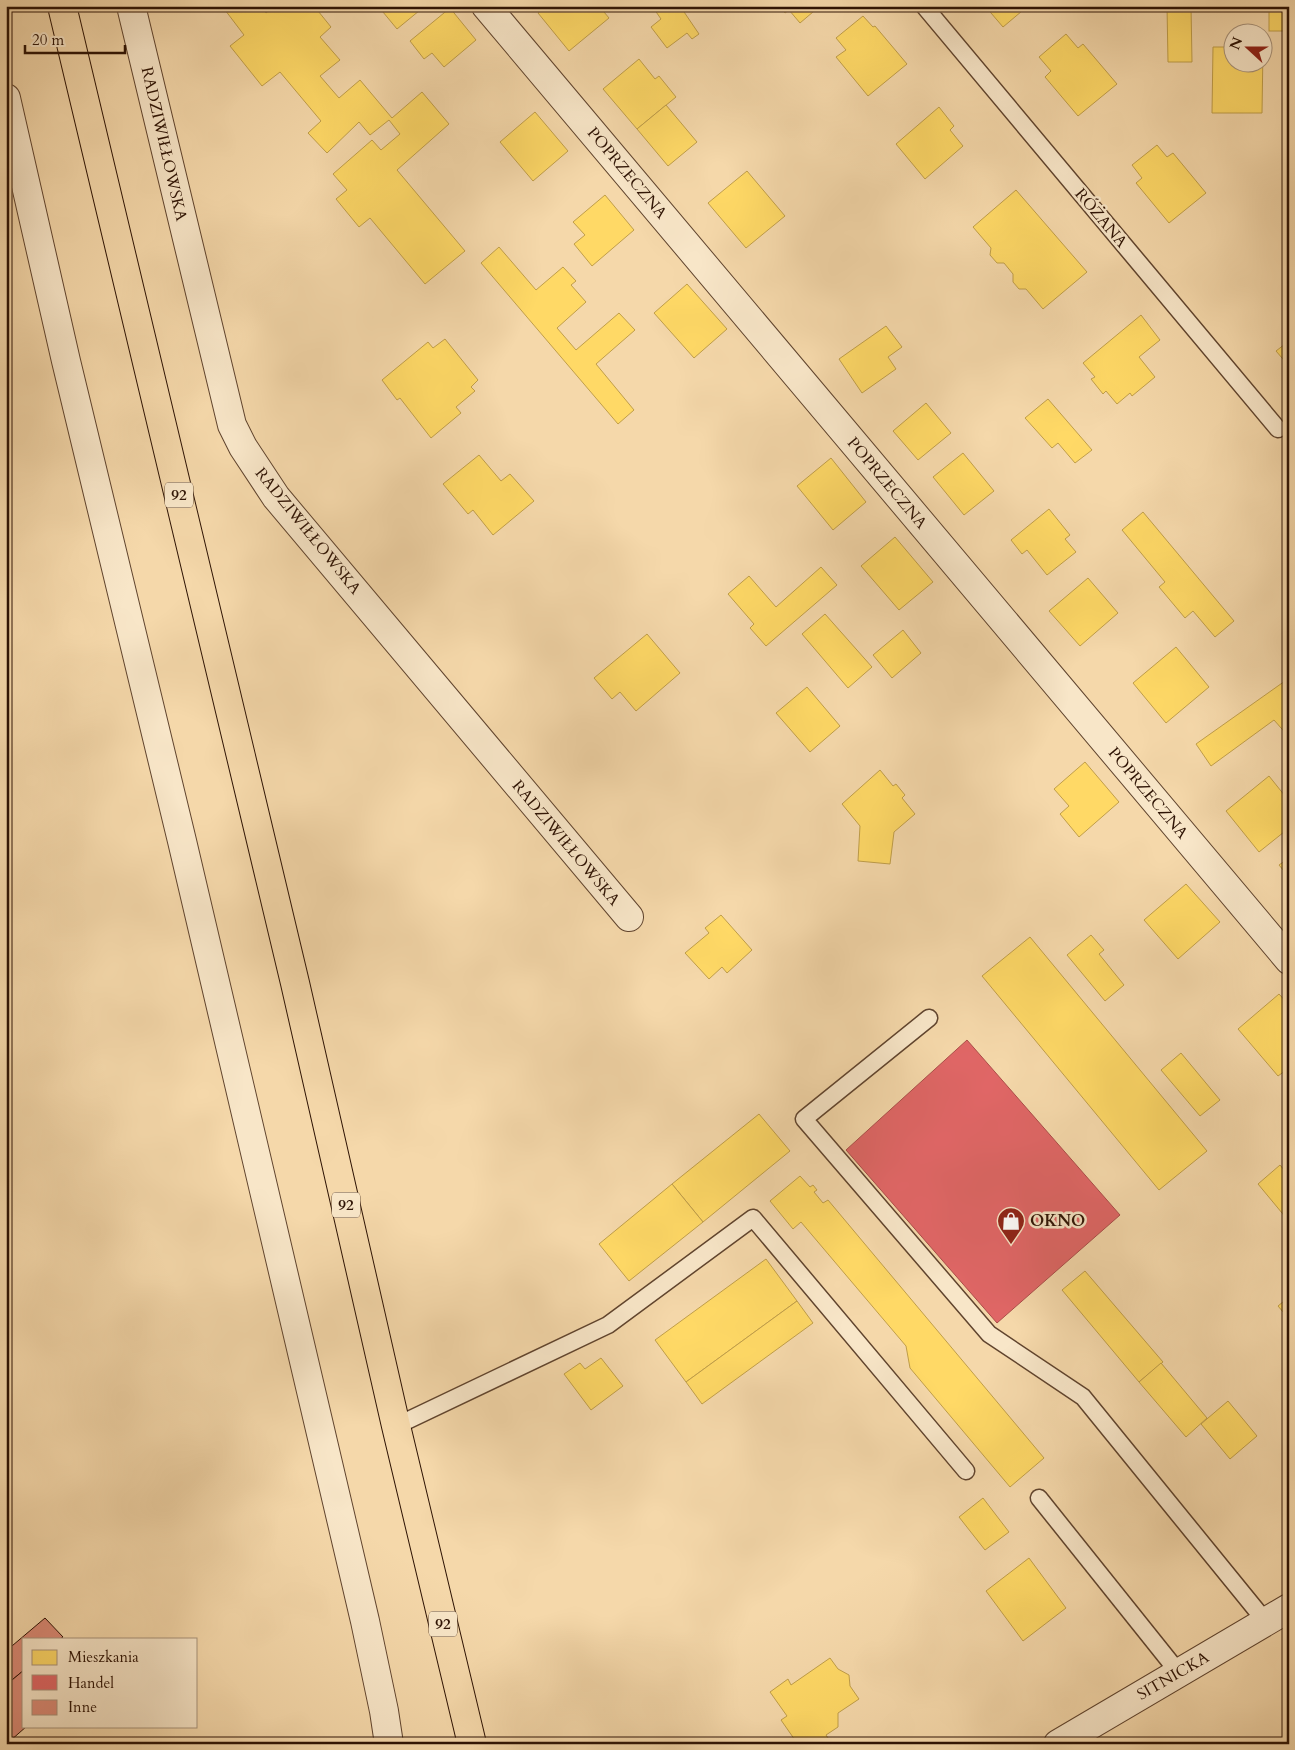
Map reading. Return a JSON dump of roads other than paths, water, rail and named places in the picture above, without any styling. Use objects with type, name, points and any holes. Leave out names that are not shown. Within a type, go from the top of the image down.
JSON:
[{"type":"main road","name":"92","points":[[62,6],[290,964],[396,1426],[472,1744]]},
{"type":"street","name":"RADZIWIŁŁOWSKA","points":[[132,6],[226,402],[232,425],[242,447],[276,497],[629,917]]},
{"type":"street","name":"POPRZECZNA","points":[[486,6],[1289,960]]},
{"type":"street","points":[[6,98],[66,361],[361,1602],[389,1744]]},
{"type":"street","name":"SITNICKA","points":[[1058,1744],[1289,1608]]},
{"type":"lane","name":"RÓŻANA","points":[[924,6],[1278,429]]},
{"type":"lane","points":[[929,1018],[804,1119],[988,1334],[1083,1397],[1266,1622]]},
{"type":"lane","points":[[396,1426],[608,1326],[753,1218],[966,1471]]},
{"type":"lane","points":[[1039,1498],[1180,1673]]},
{"type":"place","name":"OKNO","points":[[1011,1245]]}]
